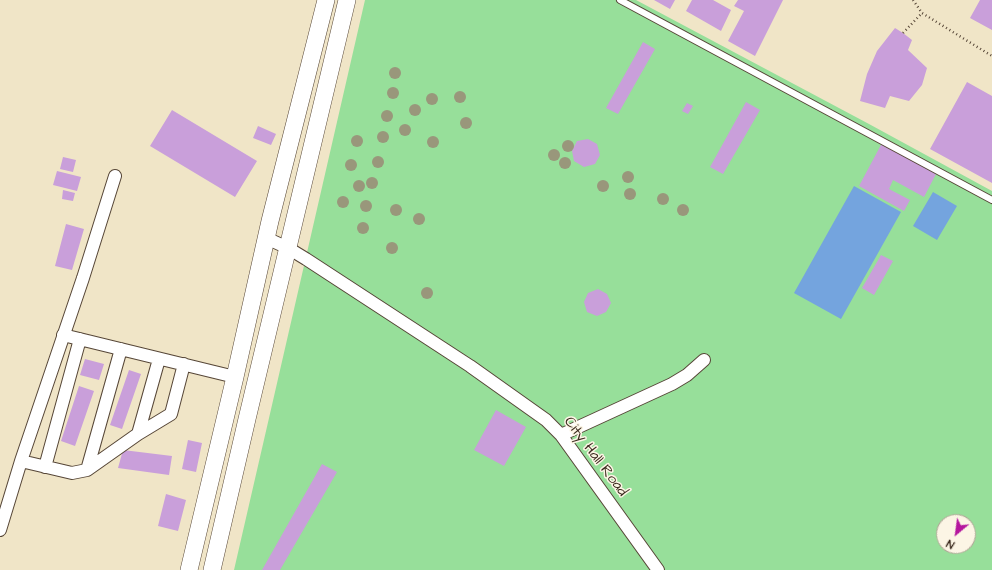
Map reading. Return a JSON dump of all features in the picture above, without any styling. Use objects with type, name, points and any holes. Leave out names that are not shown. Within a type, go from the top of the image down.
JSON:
[{"type":"street","points":[[189,570],[235,377],[266,238],[326,0]]},
{"type":"street","points":[[212,570],[347,0]]},
{"type":"street","points":[[0,530],[21,461],[64,335],[115,176]]},
{"type":"street","name":"City Hall Road","points":[[266,238],[288,248],[306,259],[470,366],[546,420],[561,435],[658,570]]},
{"type":"street","points":[[64,335],[235,377]]},
{"type":"street","points":[[45,467],[80,339]]},
{"type":"street","points":[[87,470],[120,349]]},
{"type":"street","points":[[138,434],[160,359]]},
{"type":"street","points":[[561,435],[672,384],[704,360]]},
{"type":"street","points":[[21,461],[72,474],[87,470],[138,434],[171,414],[184,364]]},
{"type":"lane","points":[[620,0],[992,200]]},
{"type":"path","points":[[913,0],[922,13],[992,56]]},
{"type":"path","points":[[903,33],[922,13]]},
{"type":"green space","points":[[365,0],[636,0],[992,191],[992,570],[234,570]]},
{"type":"water","points":[[854,186],[901,212],[841,319],[794,293]]},
{"type":"water","points":[[933,192],[957,206],[937,240],[913,226]]},
{"type":"building","points":[[654,0],[675,0],[670,9]]},
{"type":"building","points":[[692,0],[713,0],[731,10],[721,31],[686,11]]},
{"type":"building","points":[[738,0],[783,0],[755,56],[728,41],[744,11],[734,6]]},
{"type":"building","points":[[980,0],[992,0],[992,30],[970,18]]},
{"type":"building","points":[[895,28],[912,40],[908,50],[927,68],[922,85],[909,101],[890,96],[885,108],[860,101],[867,74],[877,51]]},
{"type":"building","points":[[643,42],[655,49],[618,114],[606,108]]},
{"type":"building","points":[[967,82],[992,96],[992,183],[930,149]]},
{"type":"building","points":[[746,102],[760,110],[723,174],[710,167]]},
{"type":"building","points":[[687,103],[693,106],[688,114],[682,111]]},
{"type":"building","points":[[172,110],[257,161],[235,197],[150,146]]},
{"type":"building","points":[[258,126],[276,134],[271,145],[253,138]]},
{"type":"building","points":[[588,139],[597,144],[600,155],[595,164],[584,167],[574,161],[572,151],[577,141]]},
{"type":"building","points":[[882,143],[936,174],[924,197],[893,180],[889,189],[910,200],[904,211],[859,186]]},
{"type":"building","points":[[63,157],[76,160],[73,172],[60,169]]},
{"type":"building","points":[[57,171],[81,177],[77,191],[53,185]]},
{"type":"building","points":[[63,190],[75,193],[73,201],[62,199]]},
{"type":"building","points":[[66,224],[84,229],[72,270],[55,266]]},
{"type":"building","points":[[881,255],[893,261],[874,295],[862,288]]},
{"type":"building","points":[[598,289],[607,294],[611,303],[606,312],[597,316],[587,312],[584,302],[588,293]]},
{"type":"building","points":[[85,359],[104,364],[99,380],[80,375]]},
{"type":"building","points":[[129,370],[141,374],[122,429],[110,425]]},
{"type":"building","points":[[79,386],[94,391],[75,446],[61,441]]},
{"type":"building","points":[[496,410],[526,427],[504,466],[474,450]]},
{"type":"building","points":[[188,440],[202,443],[196,472],[182,469]]},
{"type":"building","points":[[123,450],[172,456],[169,475],[118,468]]},
{"type":"building","points":[[322,464],[337,472],[280,570],[262,570]]},
{"type":"building","points":[[166,494],[186,500],[178,531],[158,526]]}]
